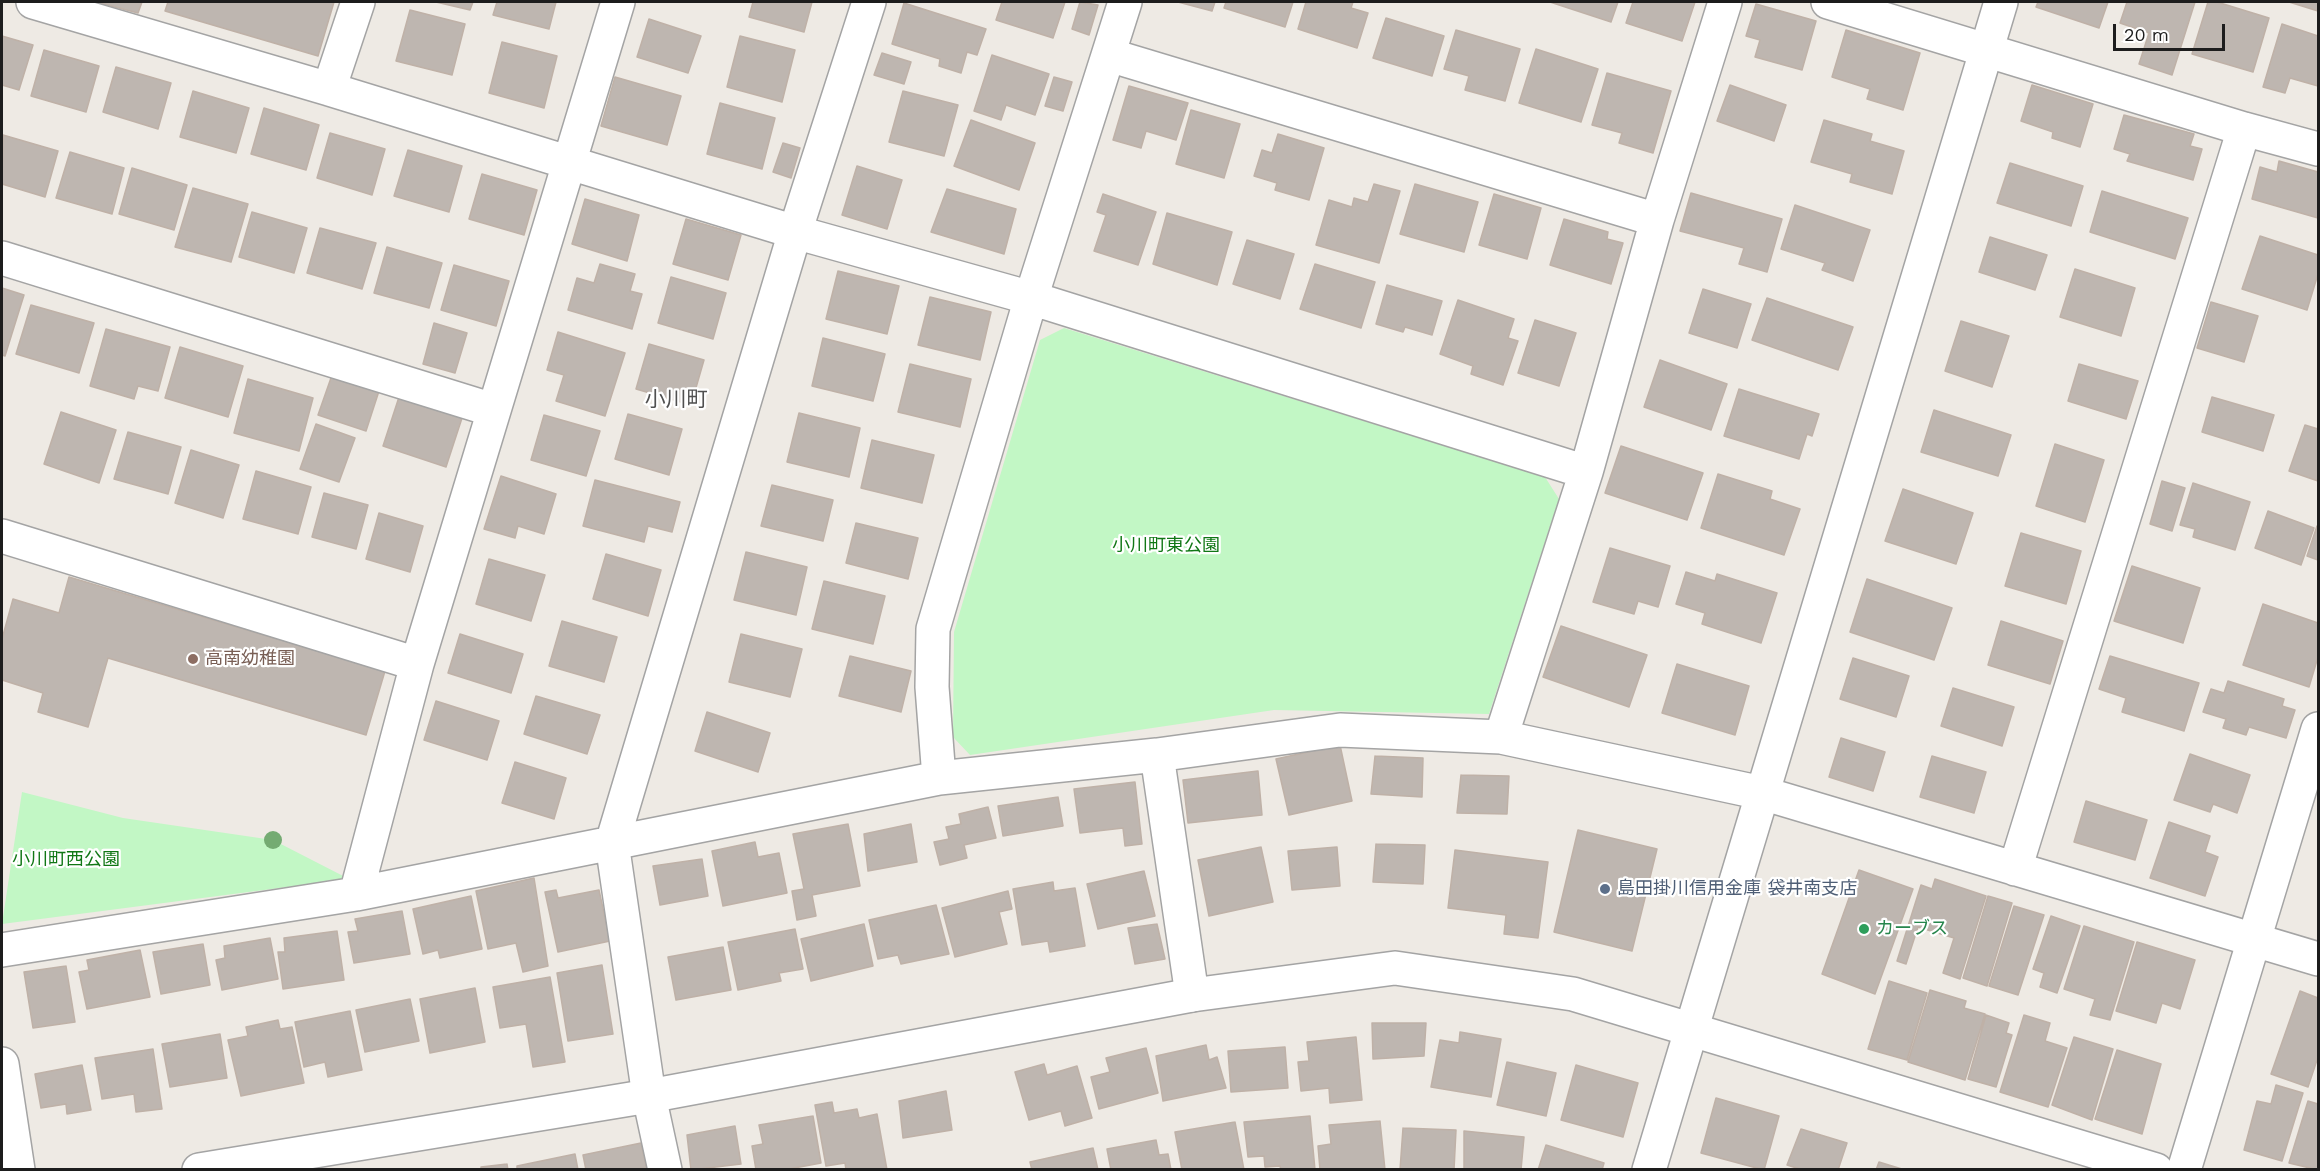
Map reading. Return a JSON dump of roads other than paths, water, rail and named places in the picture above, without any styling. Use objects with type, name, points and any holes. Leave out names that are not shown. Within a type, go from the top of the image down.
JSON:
[{"type":"street","points":[[33,2],[795,232],[1031,298],[1586,472]]},
{"type":"street","points":[[329,90],[358,2]]},
{"type":"street","points":[[356,894],[417,664],[618,2]]},
{"type":"street","points":[[665,1170],[649,1096],[612,843],[795,232],[869,2]]},
{"type":"street","points":[[939,778],[932,687],[933,628],[1031,298],[1125,2]]},
{"type":"street","points":[[1501,737],[1586,472],[1657,220],[1725,2]]},
{"type":"street","points":[[1828,2],[2244,129],[2319,149]]},
{"type":"street","points":[[1649,1170],[2001,2]]},
{"type":"street","points":[[1109,55],[1657,220]]},
{"type":"street","points":[[2015,869],[2244,129]]},
{"type":"street","points":[[2,258],[493,410]]},
{"type":"street","points":[[2,540],[417,664]]},
{"type":"street","points":[[2184,1170],[2319,729]]},
{"type":"street","points":[[2,950],[356,894],[939,778],[1157,755],[1340,730],[1501,737],[1762,793],[2319,959]]},
{"type":"street","points":[[1157,755],[1192,995]]},
{"type":"street","points":[[199,1170],[649,1096],[1192,995],[1395,968],[1574,994],[2156,1170]]},
{"type":"street","points":[[2,1064],[18,1170]]},
{"type":"place","name":"高南幼稚園","points":[[193,659]]},
{"type":"place","name":"島田掛川信用金庫 袋井南支店","points":[[1605,889]]},
{"type":"place","name":"カーブス","points":[[1864,929]]},
{"type":"district","name":"小川町","points":[[676,400]]},
{"type":"park label","name":"小川町東公園","points":[[1166,546]]},
{"type":"park label","name":"小川町西公園","points":[[66,860]]}]
